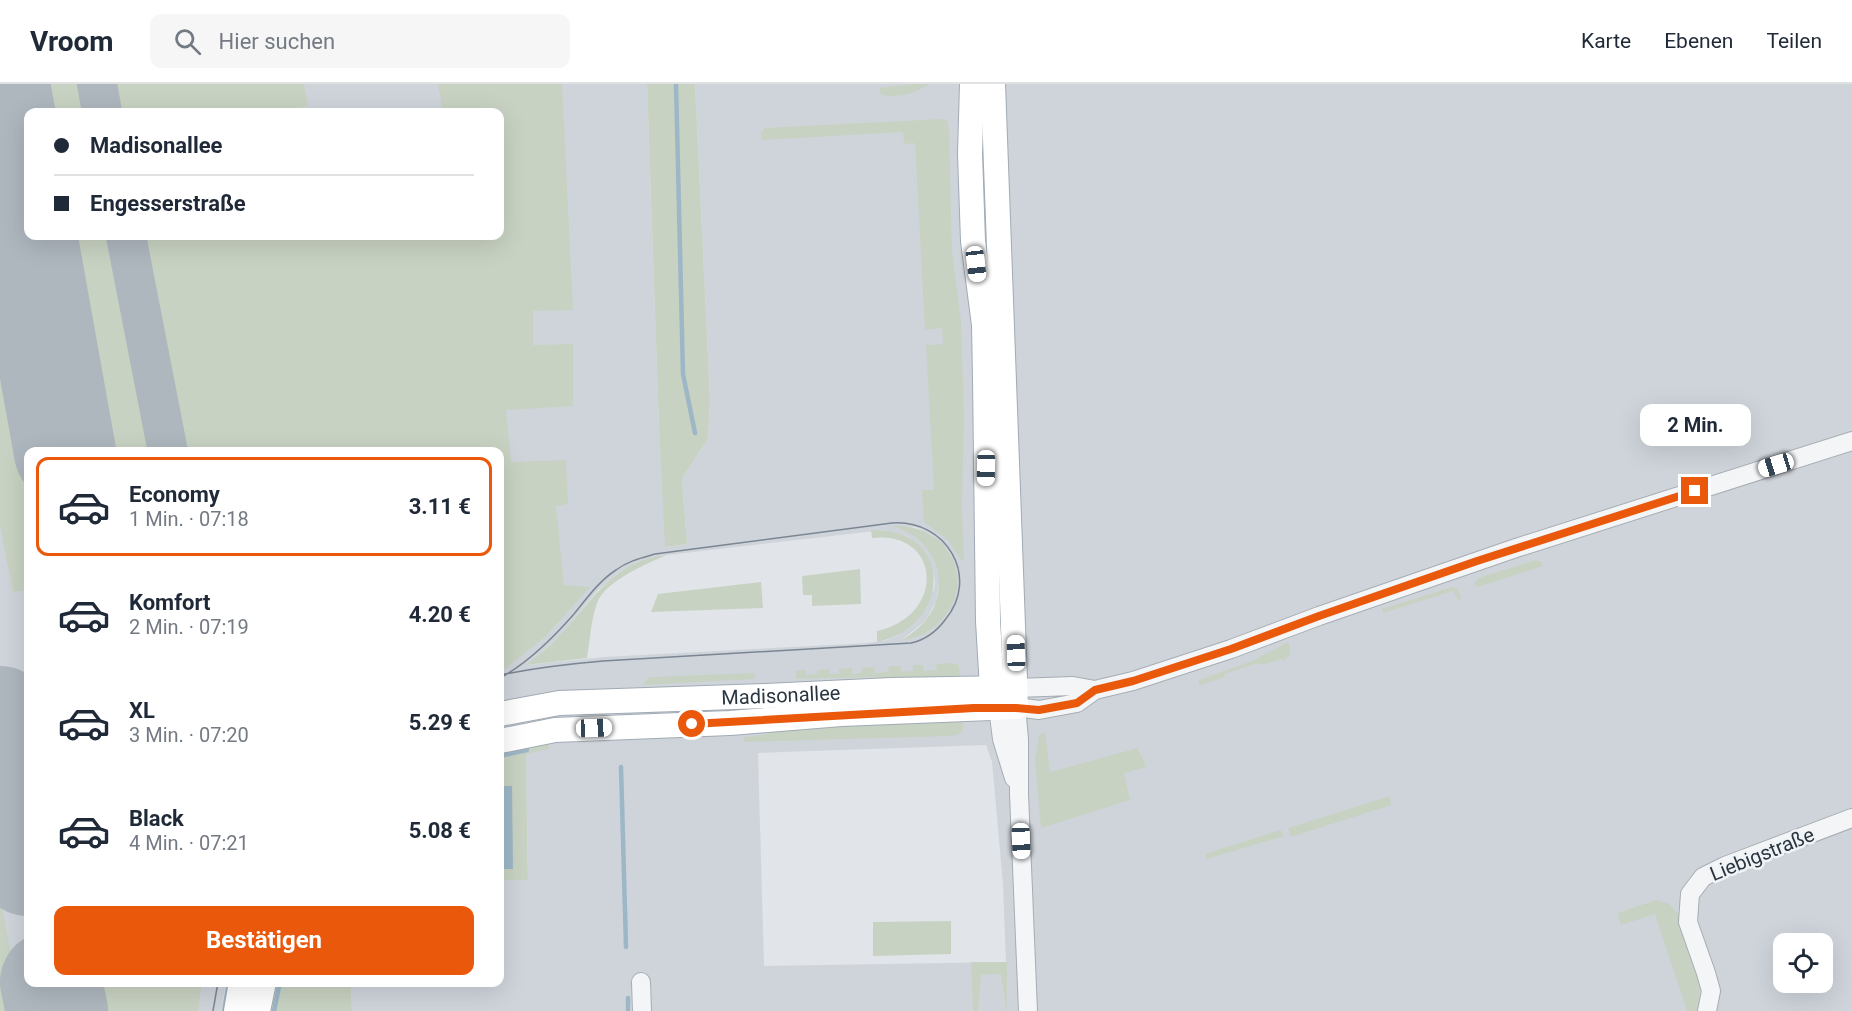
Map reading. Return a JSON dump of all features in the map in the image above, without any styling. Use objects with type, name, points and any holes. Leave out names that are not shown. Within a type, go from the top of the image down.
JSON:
[{"type":"main road","points":[[982,95],[1006,698]]},
{"type":"main road","name":"Madisonallee","points":[[504,713],[559,703],[892,690],[1006,698]]},
{"type":"main road","name":"Madisonallee","points":[[504,740],[555,730],[1006,698]]},
{"type":"main road","points":[[236,1011],[240,987]]},
{"type":"main road","points":[[258,1011],[263,987]]},
{"type":"street","points":[[1028,1011],[1019,794],[1002,739],[1006,698],[1039,710],[1077,703],[1095,690],[1133,681],[1231,649],[1506,551],[1852,441]]},
{"type":"street","name":"Liebigstraße","points":[[1707,1011],[1711,991],[1688,922],[1690,894],[1703,877],[1725,866],[1852,818]]},
{"type":"street","points":[[641,982],[642,1011]]},
{"type":"shaded area","points":[[0,84],[647,84],[659,427],[666,547],[687,544],[682,479],[708,438],[710,398],[695,84],[1852,84],[1852,1011],[352,1011],[351,987],[504,987],[504,880],[528,879],[526,754],[504,751],[504,725],[522,720],[504,721],[504,447],[24,447],[24,987],[225,987],[221,1011],[0,1011]],"holes":[[[893,526],[916,527],[932,535],[950,553],[957,571],[921,635],[903,639],[926,620],[936,601],[940,582],[934,557],[925,544],[908,531]],[[884,530],[907,536],[920,546],[934,575],[934,590],[898,635],[887,640],[868,643],[604,657],[527,665],[560,636],[597,591],[618,573],[639,561],[659,556]],[[986,745],[992,762],[1003,884],[1006,962],[764,966],[758,753]]]},
{"type":"green space","points":[[0,84],[87,84],[92,108],[24,108],[24,240],[118,240],[158,447],[24,447],[24,591],[13,592],[0,526]]},
{"type":"green space","points":[[105,84],[304,84],[308,106],[297,108],[109,108]]},
{"type":"green space","points":[[438,84],[562,84],[573,310],[533,311],[533,345],[573,344],[573,406],[506,410],[511,462],[566,460],[568,504],[556,506],[564,585],[590,587],[545,637],[504,669],[504,447],[175,447],[135,240],[504,240],[504,108],[442,108]]},
{"type":"green space","points":[[647,84],[695,84],[710,398],[708,438],[682,479],[687,544],[665,547],[659,427]]},
{"type":"green space","points":[[929,84],[900,95],[881,95],[879,88]]},
{"type":"green space","points":[[947,120],[949,130],[952,251],[961,321],[964,415],[962,506],[964,561],[948,540],[924,522],[922,490],[934,490],[926,345],[943,344],[942,328],[925,330],[915,143],[904,144],[903,132],[761,140],[761,132],[765,128]]},
{"type":"green space","points":[[891,526],[914,528],[932,536],[946,548],[955,564],[958,582],[954,600],[944,617],[924,634],[901,641],[926,620],[934,606],[939,577],[928,550],[919,540],[906,531]]},
{"type":"green space","points":[[871,530],[898,533],[918,544],[929,559],[934,578],[930,598],[920,617],[902,632],[877,642],[877,631],[900,622],[915,609],[924,592],[927,576],[922,560],[912,547],[895,539],[872,538]]},
{"type":"green space","points":[[667,555],[618,580],[602,595],[593,616],[587,658],[526,665],[553,642],[606,583],[633,564]]},
{"type":"green space","points":[[1536,560],[1543,566],[1478,587],[1474,585],[1478,578]]},
{"type":"green space","points":[[860,569],[861,604],[812,606],[812,595],[803,595],[802,576]]},
{"type":"green space","points":[[761,582],[763,608],[651,612],[658,594]]},
{"type":"green space","points":[[1452,587],[1457,589],[1460,600],[1458,601],[1453,591],[1383,613],[1382,609]]},
{"type":"green space","points":[[1289,643],[1290,654],[1284,661],[1281,659],[1263,665],[1258,663],[1224,674],[1225,677],[1199,684],[1199,680],[1252,661]]},
{"type":"green space","points":[[936,664],[959,665],[960,678],[898,681],[875,677],[796,679],[796,671],[806,670],[806,675],[817,674],[817,670],[829,669],[830,674],[839,674],[839,669],[852,668],[852,674],[862,673],[862,668],[875,667],[875,673],[888,672],[889,666],[901,666],[901,672],[913,671],[913,665],[923,665],[924,671],[937,670]]},
{"type":"green space","points":[[754,673],[755,679],[643,685],[648,678],[652,677]]},
{"type":"green space","points":[[963,723],[963,731],[950,736],[744,742],[744,737],[763,735],[789,727]]},
{"type":"green space","points":[[1045,732],[1050,772],[1138,748],[1146,767],[1124,773],[1130,800],[1041,828],[1035,759],[1039,736]]},
{"type":"green space","points":[[549,739],[549,749],[526,754],[528,880],[504,880],[504,749]]},
{"type":"green space","points":[[1390,796],[1391,805],[1291,837],[1288,828]]},
{"type":"green space","points":[[1281,830],[1284,836],[1207,859],[1205,854]]},
{"type":"green space","points":[[0,897],[22,1011],[0,1011]]},
{"type":"green space","points":[[1656,900],[1669,904],[1680,915],[1680,924],[1700,987],[1697,1011],[1687,1011],[1655,914],[1621,925],[1617,913]]},
{"type":"green space","points":[[951,921],[951,954],[873,956],[873,922]]},
{"type":"green space","points":[[971,962],[1007,962],[1007,1011],[1001,974],[981,975],[978,1011],[973,1011]]},
{"type":"green space","points":[[89,987],[201,987],[198,1011],[93,1011]]},
{"type":"green space","points":[[272,987],[351,987],[352,1011],[267,1011]]},
{"type":"water","points":[[504,786],[512,786],[513,869],[504,869]]},
{"type":"waterway","points":[[676,84],[683,374],[695,433]]},
{"type":"waterway","points":[[504,755],[527,750]]},
{"type":"waterway","points":[[621,767],[626,947]]},
{"type":"waterway","points":[[224,1011],[228,987]]},
{"type":"waterway","points":[[274,1011],[279,987]]},
{"type":"waterway","points":[[628,998],[628,1011]]},
{"type":"taxiway","points":[[97,84],[101,108]]},
{"type":"taxiway","points":[[127,240],[167,447]]},
{"type":"taxiway","points":[[11,771],[18,785],[24,789]]},
{"type":"runway","points":[[0,90],[24,224]]},
{"type":"runway","points":[[27,240],[64,447]]},
{"type":"runway","points":[[0,717],[24,844]]},
{"type":"runway","points":[[52,987],[57,1011]]},
{"type":"tram line","points":[[892,523],[911,524],[928,530],[942,541],[952,554],[958,569],[960,586],[955,603],[945,620],[930,635],[911,643],[603,661],[551,666],[507,674],[549,641],[610,574],[630,562],[655,554],[892,523]]},
{"type":"tram line","points":[[213,1011],[217,987]]},
{"type":"route","points":[[692,724],[974,708],[1039,710],[1077,703],[1095,690],[1133,681],[1231,649],[1477,561],[1695,491]]}]
